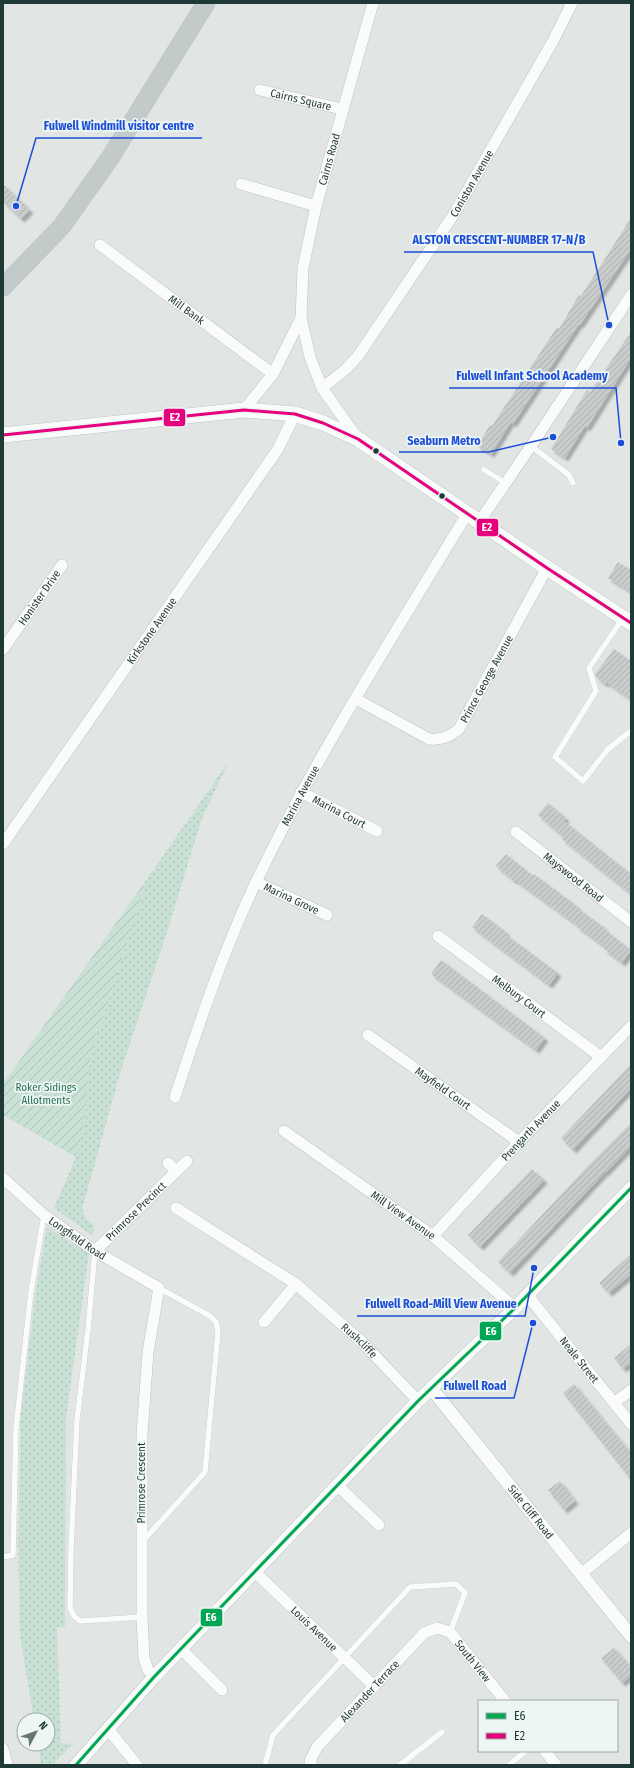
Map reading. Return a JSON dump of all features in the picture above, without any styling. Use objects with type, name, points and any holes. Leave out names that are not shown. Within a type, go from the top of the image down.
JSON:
[{"type":"highway","points":[[3,287],[62,226],[110,158],[206,3]]},
{"type":"main road","points":[[3,435],[244,410],[295,414],[323,423],[358,439],[547,568],[627,620]]},
{"type":"street","name":"Cairns Road","points":[[358,439],[322,388],[310,357],[301,318],[303,268],[316,206],[372,3]]},
{"type":"street","name":"Coniston Avenue","points":[[322,388],[346,369],[358,356],[454,214],[553,41],[572,3]]},
{"type":"street","name":"Cairns Square","points":[[260,90],[342,109]]},
{"type":"street","points":[[241,184],[316,206]]},
{"type":"street","name":"Mill Bank","points":[[100,245],[273,374]]},
{"type":"street","name":"Marina Avenue","points":[[175,1097],[208,999],[229,944],[256,882],[301,792],[356,699],[473,518],[506,483],[631,295]]},
{"type":"street","name":"Cairns Road","points":[[244,410],[273,374],[301,318]]},
{"type":"street","name":"Kirkstone Avenue","points":[[6,840],[278,449],[295,414]]},
{"type":"street","name":"Honister Drive","points":[[3,649],[62,565]]},
{"type":"street","name":"Prince George Avenue","points":[[356,699],[429,739],[440,740],[449,737],[459,729],[547,568]]},
{"type":"street","name":"Marina Court","points":[[301,792],[377,831]]},
{"type":"street","points":[[3,826],[6,840]]},
{"type":"street","name":"Mayswood Road","points":[[516,832],[631,922]]},
{"type":"street","name":"Marina Grove","points":[[256,882],[327,915]]},
{"type":"street","name":"Melbury Court","points":[[438,936],[601,1057]]},
{"type":"street","name":"Prengarth Avenue","points":[[433,1236],[519,1142],[631,1026]]},
{"type":"street","name":"Mayfield Court","points":[[368,1035],[519,1142]]},
{"type":"street","name":"Mill View Avenue","points":[[284,1131],[433,1236],[516,1308]]},
{"type":"street","name":"Primrose Precinct","points":[[95,1251],[187,1161]]},
{"type":"street","points":[[168,1163],[176,1171]]},
{"type":"street","name":"Longfield Road","points":[[3,1178],[44,1215],[95,1251],[159,1288]]},
{"type":"street","points":[[76,1765],[154,1677],[418,1401],[528,1296],[631,1188]]},
{"type":"street","name":"Rushcliffe","points":[[176,1208],[296,1284],[362,1342],[418,1401]]},
{"type":"street","points":[[264,1322],[296,1284]]},
{"type":"street","name":"Primrose Crescent","points":[[154,1677],[148,1670],[144,1658],[141,1543],[142,1434],[148,1352],[159,1288]]},
{"type":"street","name":"Neale Street","points":[[528,1296],[631,1424]]},
{"type":"street","name":"Side Cliff Road","points":[[431,1388],[631,1636]]},
{"type":"street","points":[[614,1403],[631,1390]]},
{"type":"street","points":[[338,1485],[379,1525]]},
{"type":"street","points":[[582,1574],[631,1533]]},
{"type":"street","name":"Louis Avenue","points":[[255,1572],[374,1686]]},
{"type":"street","name":"South View","points":[[436,1628],[450,1632],[504,1700]]},
{"type":"street","name":"Alexander Terrace","points":[[311,1763],[317,1747],[424,1633],[436,1628]]},
{"type":"street","points":[[181,1649],[222,1690]]},
{"type":"street","points":[[108,1729],[137,1765]]},
{"type":"street","points":[[3,1749],[6,1765]]},
{"type":"street","points":[[545,1752],[556,1765]]},
{"type":"lane","points":[[531,446],[569,475],[573,483]]},
{"type":"lane","points":[[484,470],[506,483]]},
{"type":"lane","points":[[627,620],[589,668],[596,691],[554,757],[583,781],[608,748],[631,731]]},
{"type":"lane","points":[[3,1557],[13,1555],[16,1428],[31,1291],[44,1215]]},
{"type":"lane","points":[[95,1251],[88,1330],[77,1420],[70,1608],[74,1616],[80,1620],[142,1617]]},
{"type":"lane","points":[[141,1543],[205,1472],[218,1332],[216,1322],[210,1316],[159,1288]]},
{"type":"lane","points":[[265,1765],[273,1736],[410,1587],[456,1584],[465,1593],[450,1632]]},
{"type":"lane","points":[[400,1765],[442,1732]]},
{"type":"lane","points":[[509,1765],[525,1752]]},
{"type":"green space","points":[[229,761],[201,821],[169,926],[121,1070],[82,1209],[86,1218],[94,1225],[93,1236],[54,1208],[76,1157],[83,1134],[90,1059],[143,892],[144,883]]},
{"type":"green space","name":"Roker Sidings Allotments","points":[[144,883],[143,892],[90,1059],[83,1134],[76,1157],[3,1115],[3,1084]]},
{"type":"green space","points":[[47,1227],[89,1254],[66,1418],[65,1628],[57,1627],[61,1743],[73,1744],[53,1765],[41,1765],[39,1752],[56,1752],[56,1712],[33,1712],[20,1636],[18,1545],[21,1413],[36,1290]]},
{"type":"building","points":[[3,184],[30,210],[21,219],[3,202]]},
{"type":"building","points":[[631,218],[631,249],[580,325],[579,324],[513,424],[511,422],[491,454],[477,446],[490,425],[492,426],[557,327],[559,329],[579,295],[581,296]]},
{"type":"building","points":[[631,332],[631,358],[587,428],[585,426],[565,458],[551,449],[587,390],[590,392]]},
{"type":"building","points":[[618,562],[631,570],[631,592],[608,578]]},
{"type":"building","points":[[614,649],[631,661],[631,700],[606,682],[605,684],[596,677],[595,674]]},
{"type":"building","points":[[548,803],[566,818],[564,821],[631,874],[631,894],[562,839],[564,837],[538,815]]},
{"type":"building","points":[[506,854],[533,876],[534,874],[578,907],[577,908],[605,928],[604,929],[631,950],[622,963],[604,949],[605,947],[576,926],[577,925],[515,880],[514,881],[496,866]]},
{"type":"building","points":[[482,914],[506,932],[505,934],[558,973],[549,985],[472,927]]},
{"type":"building","points":[[441,960],[545,1038],[536,1050],[431,974]]},
{"type":"building","points":[[631,1064],[631,1088],[573,1150],[561,1138]]},
{"type":"building","points":[[631,1123],[631,1146],[510,1273],[498,1262],[586,1168]]},
{"type":"building","points":[[532,1169],[544,1180],[480,1247],[468,1235]]},
{"type":"building","points":[[631,1254],[631,1274],[609,1293],[599,1283]]},
{"type":"building","points":[[631,1344],[631,1363],[623,1369],[614,1358]]},
{"type":"building","points":[[574,1384],[631,1454],[631,1480],[563,1393]]},
{"type":"building","points":[[560,1481],[575,1501],[564,1510],[548,1490]]},
{"type":"building","points":[[614,1648],[631,1668],[631,1675],[622,1683],[601,1658]]},
{"type":"transit line","name":"E2","points":[[3,435],[244,410],[295,414],[323,423],[358,439],[547,568],[631,623]]},
{"type":"transit line","name":"E6","points":[[76,1765],[154,1677],[418,1401],[515,1308],[631,1188]]},
{"type":"place","name":"Fulwell Windmill visitor centre","points":[[16,206]]},
{"type":"place","name":"ALSTON CRESCENT-NUMBER 17-N/B","points":[[609,325]]},
{"type":"place","name":"Seaburn Metro","points":[[553,437]]},
{"type":"place","name":"Fulwell Infant School Academy","points":[[621,443]]},
{"type":"place","name":"Fulwell Road-Mill View Avenue","points":[[534,1268]]},
{"type":"place","name":"Fulwell Road","points":[[533,1323]]}]
